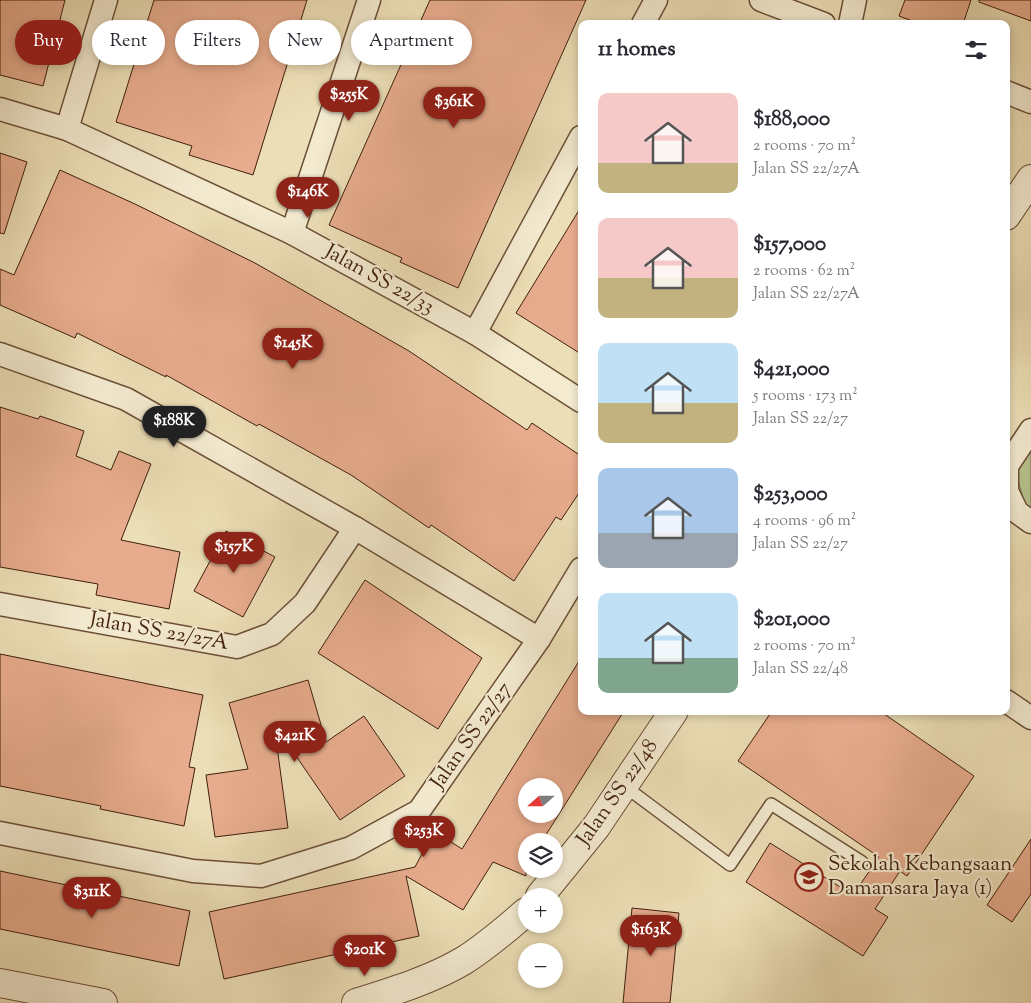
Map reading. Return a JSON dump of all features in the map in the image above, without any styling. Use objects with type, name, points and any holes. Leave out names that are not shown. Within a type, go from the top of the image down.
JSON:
[{"type":"street","points":[[67,129],[106,0]]},
{"type":"street","points":[[292,232],[369,0]]},
{"type":"street","points":[[645,20],[656,0]]},
{"type":"street","points":[[761,0],[814,20]]},
{"type":"street","points":[[851,20],[855,0]]},
{"type":"street","points":[[1010,94],[1031,102]]},
{"type":"street","name":"Jalan SS 22/33","points":[[0,109],[67,129],[292,232],[475,333],[578,399]]},
{"type":"street","points":[[475,333],[578,144]]},
{"type":"street","points":[[1010,210],[1031,179]]},
{"type":"street","points":[[0,354],[126,399],[355,528],[539,639]]},
{"type":"street","points":[[1010,462],[1031,430]]},
{"type":"street","points":[[1010,498],[1017,512],[1031,522]]},
{"type":"street","name":"Jalan SS 22/27A","points":[[0,604],[237,647],[272,634],[305,603],[355,528]]},
{"type":"street","name":"Jalan SS 22/27","points":[[0,833],[193,871],[261,876],[351,848],[419,811],[539,639],[578,574]]},
{"type":"street","points":[[1010,705],[1031,718]]},
{"type":"street","name":"Jalan SS 22/48","points":[[546,888],[596,827],[671,715]]},
{"type":"street","points":[[356,1003],[425,979],[462,962],[496,938],[518,919]]},
{"type":"street","points":[[0,983],[103,1003]]},
{"type":"lane","points":[[623,785],[730,865],[771,804],[862,862]]},
{"type":"green space","points":[[1031,434],[1031,510],[1025,505],[1013,462]]},
{"type":"building","points":[[0,0],[65,0],[60,20],[15,20],[15,65],[48,65],[43,86],[0,75]]},
{"type":"building","points":[[154,0],[307,0],[301,20],[269,20],[269,65],[287,65],[253,175],[189,155],[192,146],[116,122],[134,65],[165,65],[165,20],[148,20]]},
{"type":"building","points":[[430,0],[586,0],[458,288],[400,262],[402,258],[329,225],[401,65],[472,65],[472,20],[421,20]]},
{"type":"building","points":[[905,0],[971,0],[964,20],[910,20],[899,16]]},
{"type":"building","points":[[979,0],[1031,0],[1031,21],[979,2]]},
{"type":"building","points":[[0,153],[27,162],[4,234],[0,233]]},
{"type":"building","points":[[60,170],[135,204],[255,263],[409,351],[527,430],[532,423],[578,454],[578,494],[561,520],[556,517],[514,581],[431,525],[429,528],[351,475],[259,424],[257,426],[166,375],[166,377],[77,333],[75,338],[0,305],[0,269],[14,275]]},
{"type":"building","points":[[578,212],[578,352],[516,313]]},
{"type":"building","points":[[0,407],[38,419],[40,416],[84,431],[76,456],[111,470],[119,451],[151,464],[121,540],[180,552],[169,609],[96,595],[98,584],[0,567]]},
{"type":"building","points":[[226,531],[275,557],[243,617],[194,591]]},
{"type":"building","points":[[365,580],[482,658],[438,729],[318,653]]},
{"type":"building","points":[[0,654],[203,695],[189,767],[195,768],[184,826],[100,809],[101,806],[0,786]]},
{"type":"building","points":[[578,663],[578,715],[621,715],[563,808],[563,778],[518,778],[518,823],[553,823],[547,833],[518,833],[518,873],[493,862],[463,910],[406,876],[419,936],[224,979],[209,912],[415,867],[434,831],[462,849]]},
{"type":"building","points":[[308,680],[326,742],[364,716],[405,776],[340,820],[274,724],[288,828],[215,837],[206,775],[248,769],[229,703]]},
{"type":"building","points":[[769,715],[886,715],[974,776],[907,876],[900,871],[875,909],[888,917],[863,956],[746,882],[770,843],[853,895],[879,857],[738,761]]},
{"type":"building","points":[[1031,839],[1031,894],[1012,922],[987,905]]},
{"type":"building","points":[[0,871],[190,911],[179,966],[0,929]]},
{"type":"building","points":[[632,908],[679,913],[670,1003],[623,1003]]},
{"type":"place","name":"Sekolah Kebangsaan Damansara Jaya (1)","points":[[809,877]]}]
